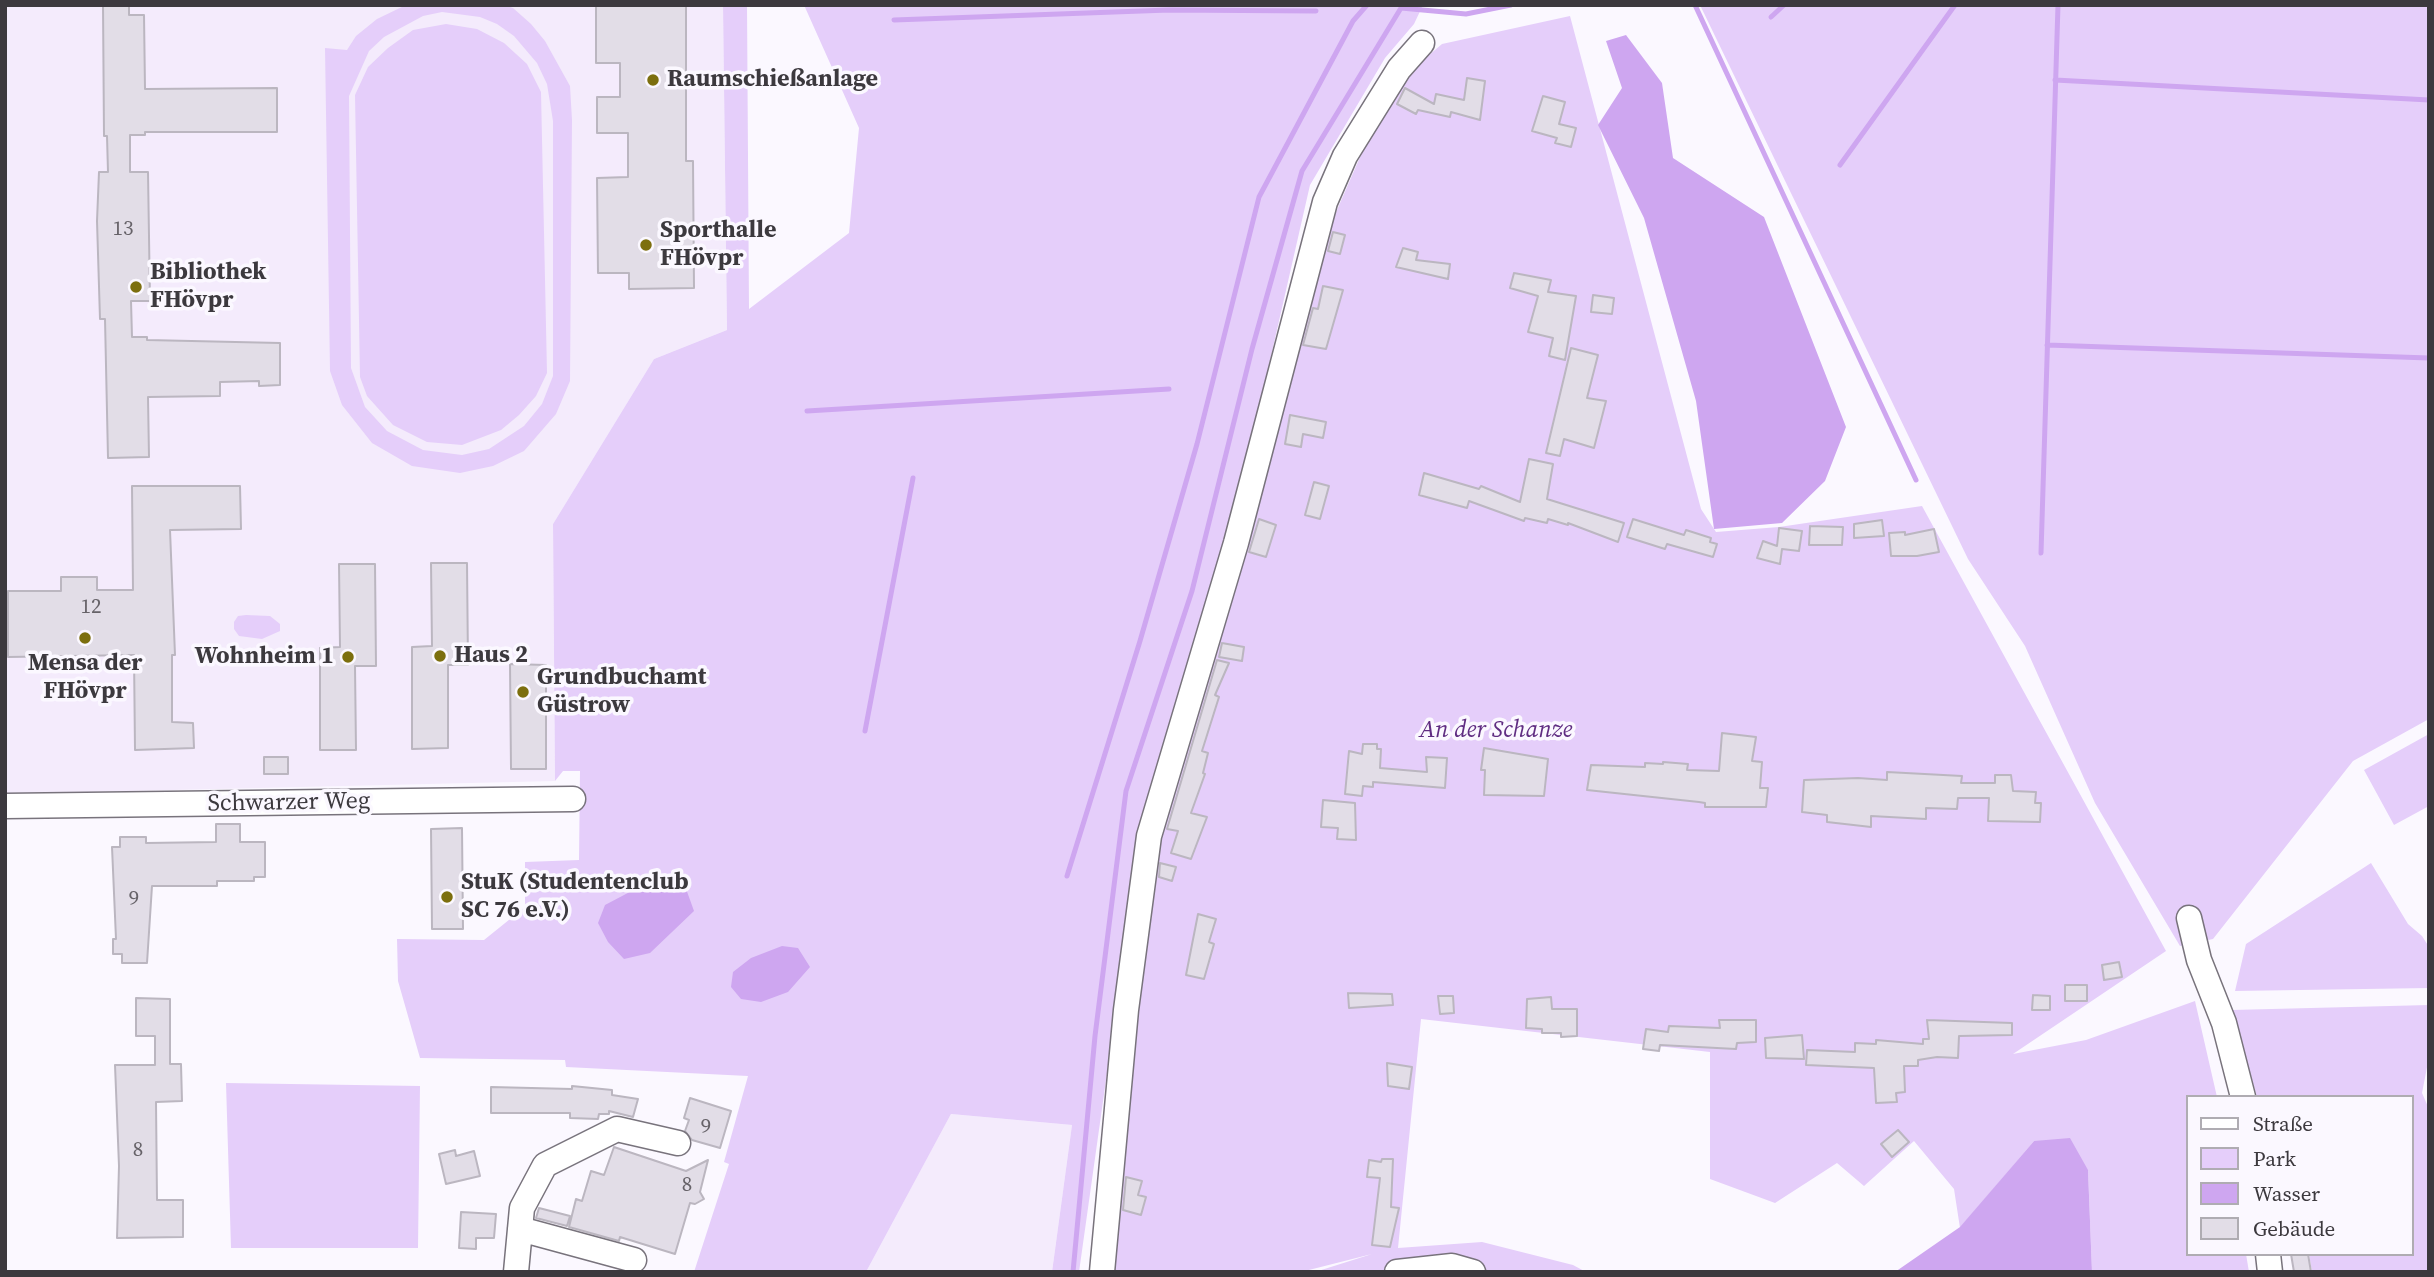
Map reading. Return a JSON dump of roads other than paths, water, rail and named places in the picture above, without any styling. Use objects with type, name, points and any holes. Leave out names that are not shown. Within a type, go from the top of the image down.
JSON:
[{"type":"street","points":[[1101,1272],[1126,1010],[1149,836],[1236,542],[1325,202],[1352,145],[1399,69],[1422,43]]},
{"type":"street","name":"Schwarzer Weg","points":[[5,806],[573,799]]},
{"type":"street","points":[[2189,918],[2199,960],[2224,1023],[2242,1095]]},
{"type":"street","points":[[516,1272],[522,1208],[545,1165],[617,1129],[678,1143]]},
{"type":"street","points":[[520,1229],[634,1260]]},
{"type":"street","points":[[1397,1272],[1452,1266],[1473,1272]]},
{"type":"water","points":[[1626,35],[1662,83],[1673,158],[1764,217],[1846,427],[1825,481],[1782,523],[1714,529],[1696,401],[1644,218],[1598,125],[1622,88],[1606,41]]},
{"type":"water","points":[[662,875],[685,886],[694,911],[650,953],[624,959],[608,942],[598,923],[605,905]]},
{"type":"water","points":[[782,946],[798,948],[810,967],[788,992],[761,1002],[741,999],[731,987],[733,972],[751,958]]},
{"type":"water","points":[[2070,1138],[2088,1170],[2092,1272],[1895,1272],[1960,1227],[2034,1141]]},
{"type":"waterway","points":[[1067,876],[1140,641],[1197,444],[1259,197],[1353,21],[1367,5]]},
{"type":"waterway","points":[[1073,1272],[1095,1036],[1126,791],[1192,591],[1252,349],[1302,171],[1401,8],[1466,14],[1511,5]]},
{"type":"waterway","points":[[1695,5],[1916,480]]},
{"type":"waterway","points":[[1771,17],[1784,5]]},
{"type":"waterway","points":[[1840,165],[1955,5]]},
{"type":"waterway","points":[[2041,553],[2058,5]]},
{"type":"waterway","points":[[894,20],[1169,10],[1316,11]]},
{"type":"waterway","points":[[2055,80],[2429,100]]},
{"type":"waterway","points":[[2047,345],[2429,358]]},
{"type":"waterway","points":[[807,411],[1169,389]]},
{"type":"waterway","points":[[865,731],[913,478]]},
{"type":"place","name":"Raumschießanlage","points":[[653,80]]},
{"type":"place","name":"Sporthalle FHövpr","points":[[646,245]]},
{"type":"place","name":"Bibliothek FHövpr","points":[[136,287]]},
{"type":"place","name":"Mensa der FHövpr","points":[[85,638]]},
{"type":"place","name":"Haus 2","points":[[440,656]]},
{"type":"place","name":"Wohnheim 1","points":[[348,657]]},
{"type":"place","name":"Grundbuchamt Güstrow","points":[[523,692]]},
{"type":"place","name":"StuK (Studentenclub SC 76 e.V.)","points":[[447,897]]},
{"type":"park label","name":"An der Schanze","points":[[1496,731]]}]
